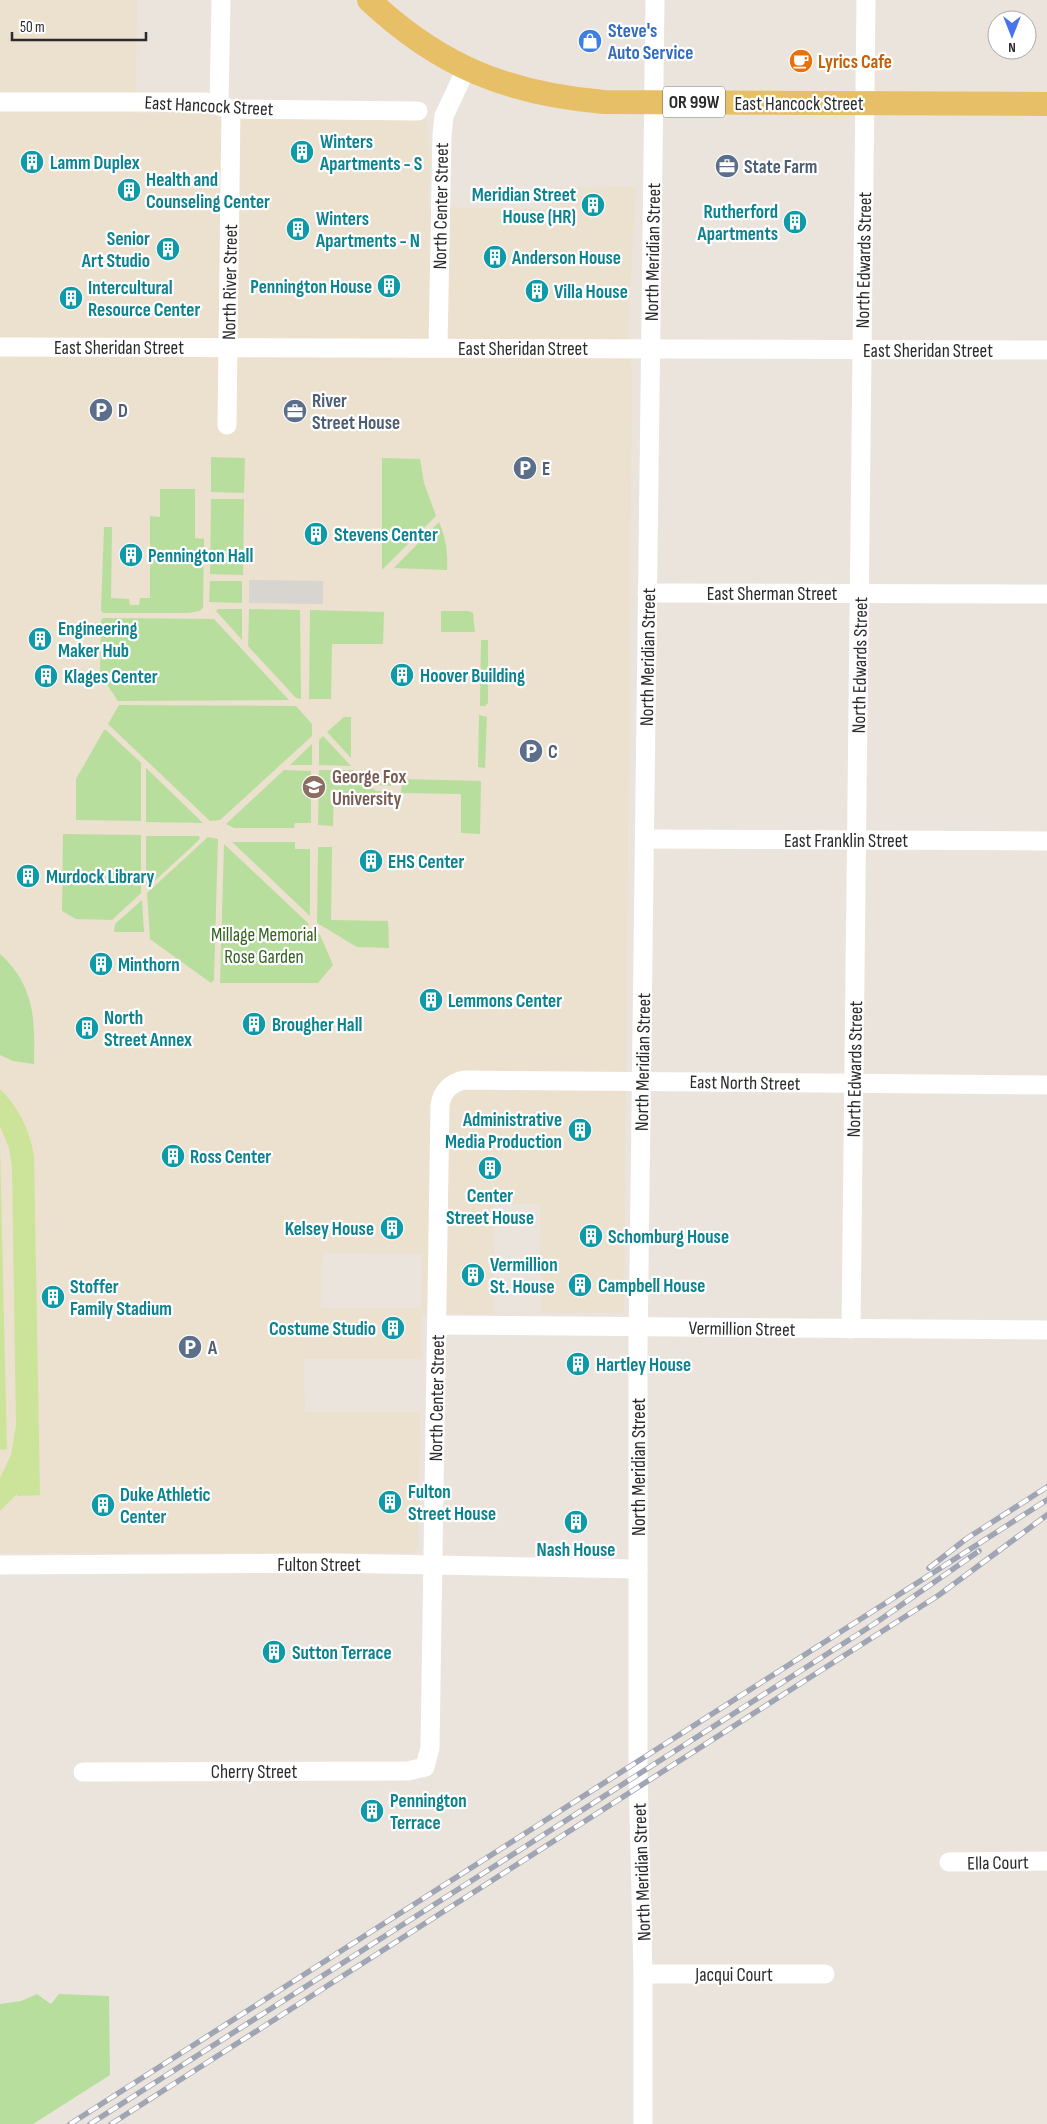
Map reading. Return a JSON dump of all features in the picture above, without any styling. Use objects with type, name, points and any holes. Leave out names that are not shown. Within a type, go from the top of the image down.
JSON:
[{"type":"main road","name":"East Hancock Street","points":[[369,0],[424,45],[444,58],[502,84],[551,95],[604,102],[1047,104]]},
{"type":"street","name":"North River Street","points":[[221,0],[225,107],[227,425]]},
{"type":"street","name":"North Meridian Street","points":[[643,2124],[643,1974],[638,1774],[639,1327],[655,0]]},
{"type":"street","name":"North Edwards Street","points":[[851,1329],[866,0]]},
{"type":"street","name":"North Center Street","points":[[438,348],[442,135],[444,116],[466,69]]},
{"type":"street","name":"East Hancock Street","points":[[0,102],[205,102],[225,107],[418,111]]},
{"type":"street","name":"East Sheridan Street","points":[[0,347],[1047,350]]},
{"type":"street","name":"East Sherman Street","points":[[647,593],[1047,594]]},
{"type":"street","name":"East Franklin Street","points":[[645,839],[1047,840]]},
{"type":"street","name":"East North Street","points":[[447,1090],[454,1082],[464,1080],[1047,1085]]},
{"type":"street","name":"North Center Street","points":[[425,1767],[430,1748],[440,1105],[441,1097],[447,1090]]},
{"type":"street","name":"Vermillion Street","points":[[437,1326],[1047,1330]]},
{"type":"street","name":"Fulton Street","points":[[0,1565],[333,1563],[638,1569]]},
{"type":"street","name":"Cherry Street","points":[[83,1772],[408,1771],[425,1767]]},
{"type":"street","name":"Ella Court","points":[[949,1862],[1047,1861]]},
{"type":"street","name":"Jacqui Court","points":[[643,1974],[825,1974]]},
{"type":"shaded area","name":"George Fox University","points":[[0,0],[137,0],[136,113],[209,112],[215,114],[218,119],[426,120],[430,154],[429,207],[545,209],[545,188],[636,187],[628,328],[632,371],[624,1309],[619,1313],[541,1313],[540,1204],[494,1204],[494,1314],[421,1314],[422,1359],[304,1359],[305,1412],[420,1412],[418,1548],[412,1553],[0,1553]],"holes":[[[322,1253],[422,1254],[422,1308],[321,1308]]]},
{"type":"shaded area","points":[[249,580],[323,581],[323,604],[249,603]]},
{"type":"green space","points":[[211,457],[245,458],[244,493],[211,492]]},
{"type":"green space","points":[[382,458],[420,459],[424,483],[436,516],[382,570]]},
{"type":"green space","points":[[160,489],[195,489],[195,538],[204,539],[203,608],[189,613],[103,613],[101,610],[104,527],[112,527],[111,598],[129,599],[130,605],[139,605],[140,598],[150,598],[150,516],[160,517]]},
{"type":"green space","points":[[211,499],[244,499],[243,575],[210,574]]},
{"type":"green space","points":[[439,522],[446,546],[447,570],[394,568]]},
{"type":"green space","points":[[210,581],[242,581],[242,603],[209,602]]},
{"type":"green space","points":[[218,609],[242,609],[242,640],[216,611]]},
{"type":"green space","points":[[249,609],[300,610],[301,699],[296,698],[248,646]]},
{"type":"green space","points":[[310,610],[384,612],[383,644],[332,644],[331,699],[309,699]]},
{"type":"green space","points":[[441,611],[469,611],[473,613],[475,632],[441,632]]},
{"type":"green space","points":[[103,618],[214,619],[289,700],[118,701],[100,674],[101,621]]},
{"type":"green space","points":[[481,640],[488,640],[488,703],[485,706],[480,706]]},
{"type":"green space","points":[[119,705],[296,706],[312,724],[312,736],[220,820],[210,821],[108,724]]},
{"type":"green space","points":[[479,715],[487,717],[485,768],[478,767]]},
{"type":"green space","points":[[344,717],[351,717],[351,758],[327,732]]},
{"type":"green space","points":[[104,730],[141,763],[141,821],[76,820],[76,779]]},
{"type":"green space","points":[[323,736],[351,766],[319,765],[319,740]]},
{"type":"green space","points":[[312,744],[312,765],[290,765]]},
{"type":"green space","points":[[146,768],[203,823],[146,822]]},
{"type":"green space","points":[[284,770],[311,771],[311,823],[295,823],[294,828],[234,828],[226,824]]},
{"type":"green space","points":[[319,770],[354,770],[376,791],[391,791],[391,795],[334,795],[333,826],[318,825]]},
{"type":"green space","points":[[364,772],[387,774],[391,778],[391,786],[378,785]]},
{"type":"green space","points":[[402,779],[481,781],[480,834],[461,833],[461,794],[401,793]]},
{"type":"green space","points":[[63,834],[141,835],[141,893],[112,920],[76,919],[62,911]]},
{"type":"green space","points":[[146,836],[199,836],[200,839],[146,889]]},
{"type":"green space","points":[[208,837],[218,839],[214,980],[211,983],[150,939],[147,893]]},
{"type":"green space","points":[[232,842],[295,842],[295,849],[310,849],[310,916]]},
{"type":"green space","name":"Millage Memorial Rose Garden","points":[[224,844],[309,924],[305,928],[311,933],[315,929],[320,935],[333,965],[318,983],[220,983]]},
{"type":"green space","points":[[318,847],[332,847],[331,920],[388,921],[389,948],[357,947],[317,923]]},
{"type":"green space","points":[[142,900],[144,932],[114,932],[115,924]]},
{"type":"green space","points":[[0,954],[12,966],[26,991],[33,1018],[34,1064],[13,1061],[0,1055]]},
{"type":"green space","points":[[0,1089],[13,1104],[23,1120],[30,1138],[34,1157],[40,1495],[17,1496],[17,1494],[0,1511],[0,1478],[11,1455],[16,1425],[12,1168],[9,1148],[0,1126]]},
{"type":"green space","points":[[0,1146],[7,1449],[0,1450]]},
{"type":"green space","points":[[37,1994],[51,2004],[59,1994],[109,1996],[110,2075],[33,2124],[0,2124],[0,2004],[21,2001]]},
{"type":"railway","points":[[929,1568],[966,1539],[1047,1487]]},
{"type":"railway","points":[[70,2124],[1047,1500]]},
{"type":"railway","points":[[111,2124],[939,1595],[1047,1515]]},
{"type":"railway","points":[[90,2124],[874,1624],[979,1551]]},
{"type":"place","name":"Steve's Auto Service","points":[[590,41]]},
{"type":"place","name":"Lyrics Cafe","points":[[801,61]]},
{"type":"place","name":"Winters Apartments - S","points":[[302,152]]},
{"type":"place","name":"Lamm Duplex","points":[[32,162]]},
{"type":"place","name":"State Farm","points":[[727,166]]},
{"type":"place","name":"Health and Counseling Center","points":[[129,190]]},
{"type":"place","name":"Meridian Street House (HR)","points":[[593,205]]},
{"type":"place","name":"Rutherford Apartments","points":[[795,222]]},
{"type":"place","name":"Winters Apartments - N","points":[[298,229]]},
{"type":"place","name":"Senior Art Studio","points":[[168,249]]},
{"type":"place","name":"Anderson House","points":[[495,257]]},
{"type":"place","name":"Pennington House","points":[[389,286]]},
{"type":"place","name":"Villa House","points":[[537,291]]},
{"type":"place","name":"Intercultural Resource Center","points":[[71,298]]},
{"type":"place","name":"D","points":[[101,410]]},
{"type":"place","name":"River Street House","points":[[295,411]]},
{"type":"place","name":"E","points":[[525,468]]},
{"type":"place","name":"Stevens Center","points":[[316,534]]},
{"type":"place","name":"Pennington Hall","points":[[131,555]]},
{"type":"place","name":"Engineering Maker Hub","points":[[40,639]]},
{"type":"place","name":"Hoover Building","points":[[402,675]]},
{"type":"place","name":"Klages Center","points":[[46,676]]},
{"type":"place","name":"C","points":[[531,751]]},
{"type":"place","name":"George Fox University","points":[[314,787]]},
{"type":"place","name":"EHS Center","points":[[371,861]]},
{"type":"place","name":"Murdock Library","points":[[28,876]]},
{"type":"place","name":"Minthorn","points":[[101,964]]},
{"type":"place","name":"Lemmons Center","points":[[431,1000]]},
{"type":"place","name":"Brougher Hall","points":[[254,1024]]},
{"type":"place","name":"North Street Annex","points":[[87,1028]]},
{"type":"place","name":"Administrative Media Production","points":[[580,1130]]},
{"type":"place","name":"Ross Center","points":[[173,1156]]},
{"type":"place","name":"Center Street House","points":[[490,1168]]},
{"type":"place","name":"Kelsey House","points":[[392,1228]]},
{"type":"place","name":"Schomburg House","points":[[591,1236]]},
{"type":"place","name":"Vermillion St. House","points":[[473,1275]]},
{"type":"place","name":"Campbell House","points":[[580,1285]]},
{"type":"place","name":"Stoffer Family Stadium","points":[[53,1297]]},
{"type":"place","name":"Costume Studio","points":[[393,1328]]},
{"type":"place","name":"A","points":[[190,1347]]},
{"type":"place","name":"Hartley House","points":[[578,1364]]},
{"type":"place","name":"Fulton Street House","points":[[390,1502]]},
{"type":"place","name":"Duke Athletic Center","points":[[103,1505]]},
{"type":"place","name":"Nash House","points":[[576,1522]]},
{"type":"place","name":"Sutton Terrace","points":[[274,1652]]},
{"type":"place","name":"Pennington Terrace","points":[[372,1811]]}]
